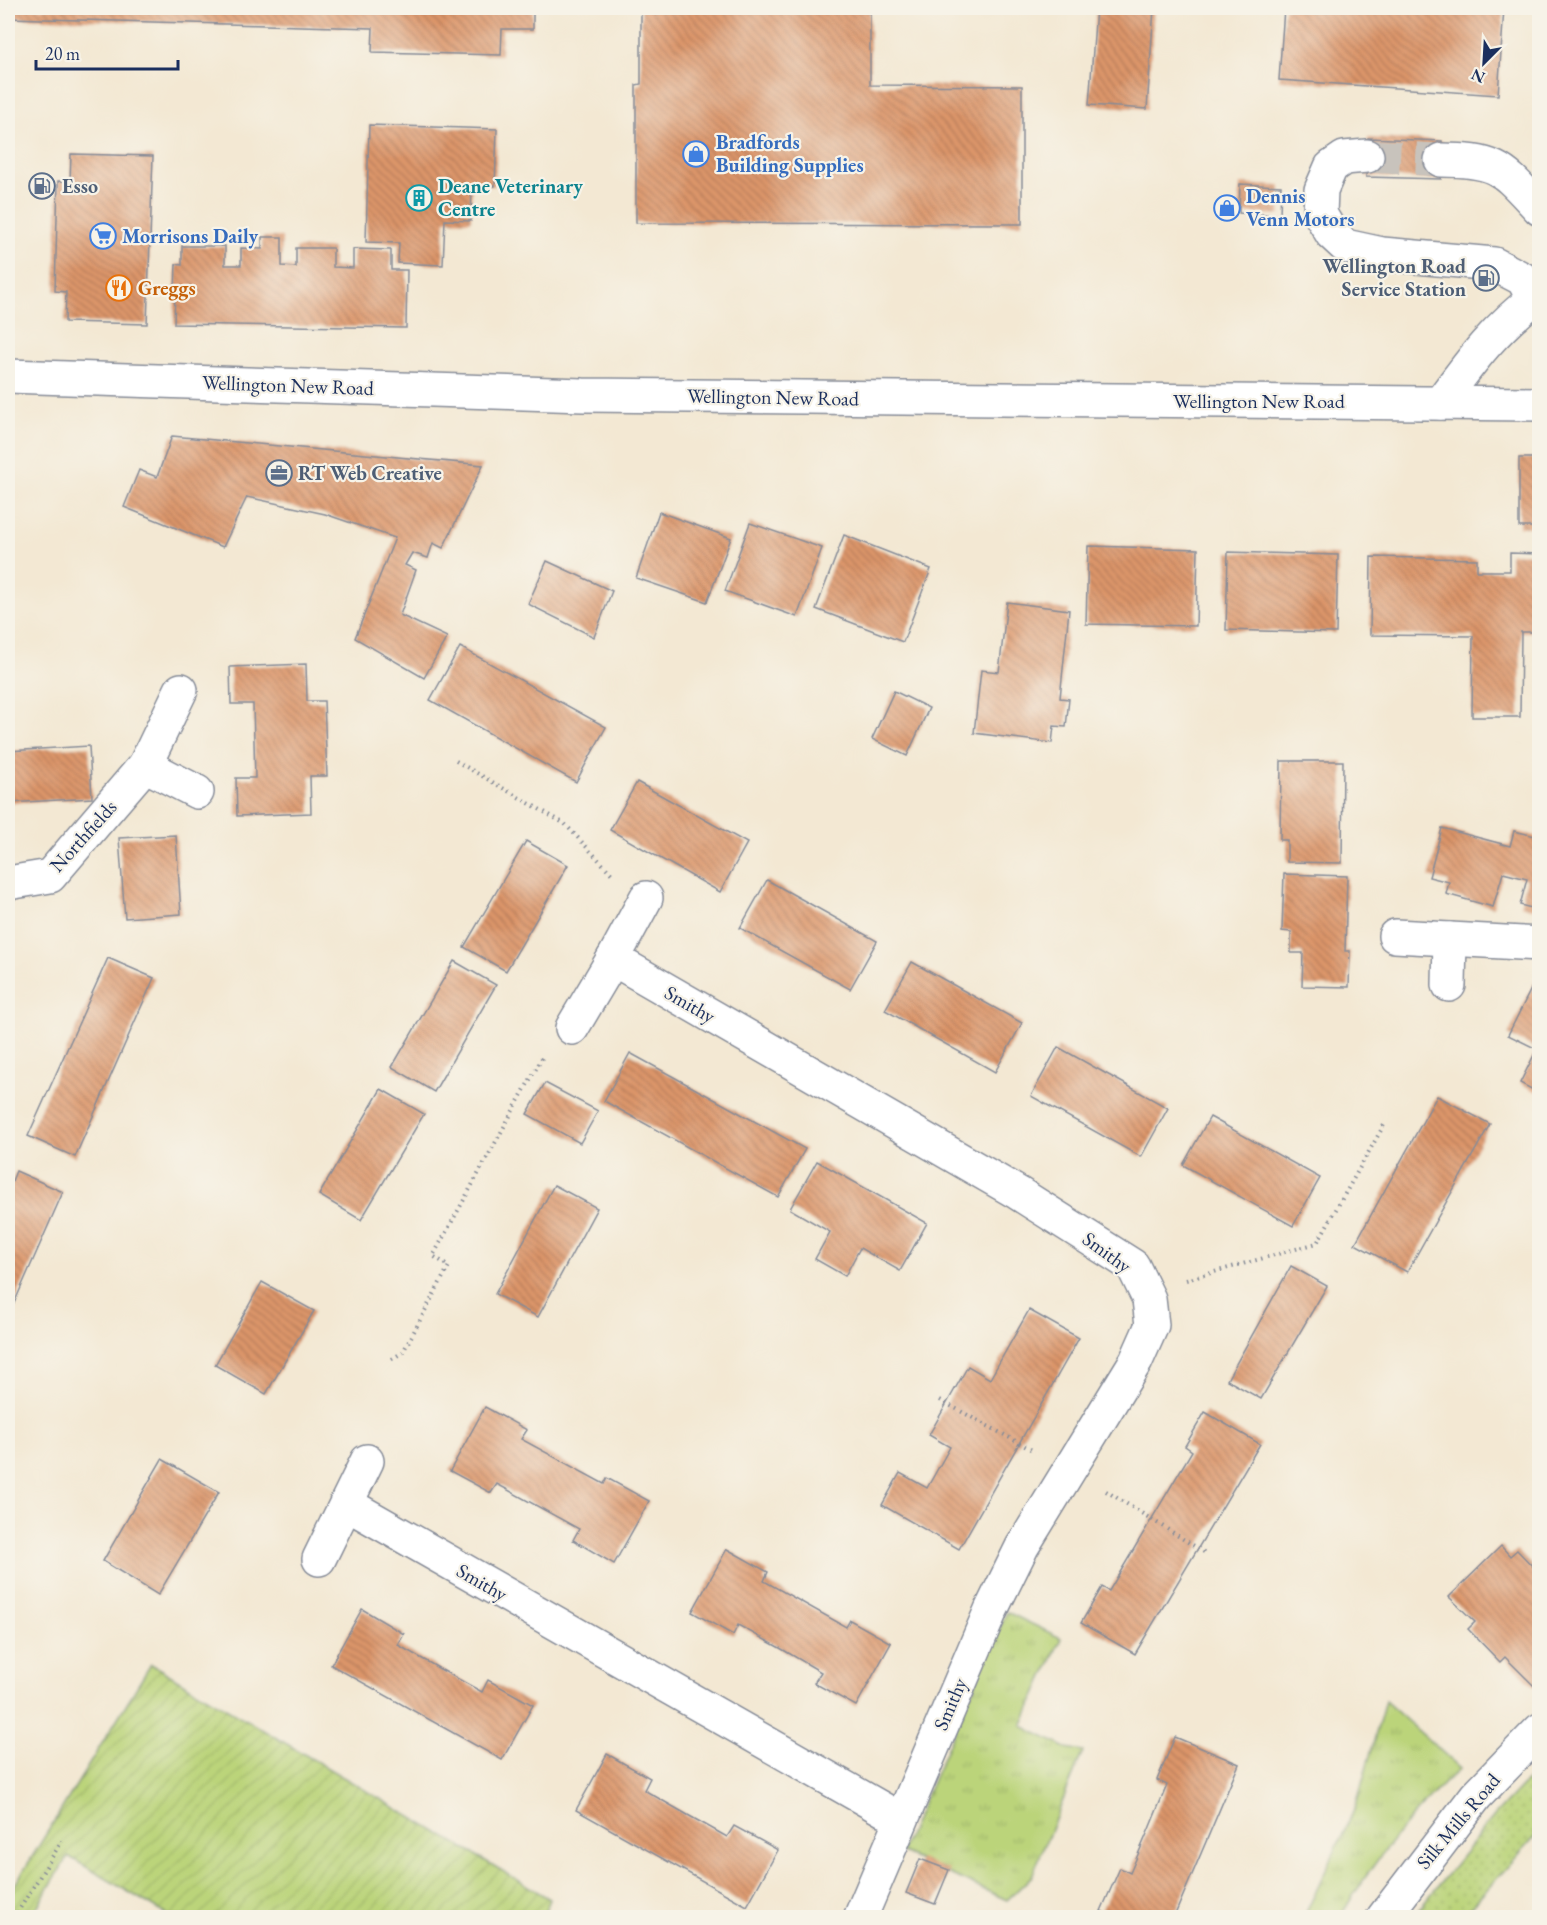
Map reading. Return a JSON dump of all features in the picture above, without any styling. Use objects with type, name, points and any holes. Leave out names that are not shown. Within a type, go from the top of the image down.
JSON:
[{"type":"street","points":[[1367,156],[1344,158],[1331,167],[1321,190],[1320,214],[1332,234],[1345,246],[1382,254],[1494,264],[1522,279],[1536,296],[1486,340],[1440,403]]},
{"type":"street","points":[[1441,160],[1473,160],[1502,170],[1539,209]]},
{"type":"street","name":"Wellington New Road","points":[[8,376],[583,395],[1539,404]]},
{"type":"street","name":"Northfields","points":[[8,883],[50,876],[145,765],[181,690]]},
{"type":"street","points":[[145,765],[197,792]]},
{"type":"street","points":[[572,1028],[614,959],[646,898]]},
{"type":"street","points":[[1395,936],[1539,944]]},
{"type":"street","points":[[1449,985],[1450,939]]},
{"type":"street","name":"Smithy","points":[[614,959],[1027,1199],[1132,1266],[1147,1293],[1152,1325],[1136,1361],[1022,1546],[991,1610],[860,1917]]},
{"type":"street","points":[[319,1559],[367,1461]]},
{"type":"street","name":"Smithy","points":[[347,1504],[900,1819]]},
{"type":"street","name":"Silk Mills Road","points":[[1383,1917],[1476,1796],[1539,1730]]},
{"type":"path","points":[[456,761],[565,824],[591,855],[626,888],[646,898]]},
{"type":"path","points":[[392,1359],[403,1352],[449,1266],[433,1256],[558,1029],[572,1028]]},
{"type":"path","points":[[1147,1293],[1317,1243],[1384,1125]]},
{"type":"path","points":[[940,1400],[1018,1444],[1071,1467],[1150,1521],[1207,1554]]},
{"type":"path","points":[[14,1917],[63,1841]]},
{"type":"green space","points":[[1007,1612],[1061,1638],[1022,1726],[1066,1748],[1083,1751],[1032,1876],[1007,1900],[901,1852]]},
{"type":"green space","points":[[151,1664],[550,1899],[543,1917],[171,1917],[68,1856],[31,1917],[8,1917],[8,1896]]},
{"type":"green space","points":[[1385,1701],[1460,1768],[1394,1838],[1340,1917],[1304,1917],[1356,1806]]},
{"type":"green space","points":[[1539,1768],[1539,1832],[1462,1917],[1413,1917],[1494,1816]]},
{"type":"building","points":[[8,8],[533,8],[533,29],[502,29],[501,55],[372,52],[373,28],[8,18]]},
{"type":"building","points":[[641,8],[870,8],[870,85],[1022,86],[1022,224],[636,223],[636,85],[641,84]]},
{"type":"building","points":[[1096,8],[1154,8],[1147,109],[1089,105]]},
{"type":"building","points":[[1284,8],[1504,8],[1498,95],[1279,80]]},
{"type":"building","name":"Deane Veterinary Centre","points":[[369,125],[497,129],[495,186],[472,185],[471,221],[445,220],[443,265],[398,263],[399,243],[366,242]]},
{"type":"building","points":[[1368,138],[1442,141],[1441,179],[1366,177]]},
{"type":"building","name":"Morrisons Daily","points":[[71,154],[153,156],[147,324],[65,322],[66,292],[55,291],[58,181],[70,182]]},
{"type":"building","points":[[1240,184],[1281,186],[1280,215],[1239,213]]},
{"type":"building","points":[[262,237],[282,237],[282,266],[296,267],[296,248],[333,248],[333,267],[353,268],[353,249],[391,250],[391,270],[407,270],[406,328],[174,324],[176,264],[182,265],[182,246],[225,246],[225,265],[241,265],[241,248],[262,249]]},
{"type":"building","points":[[172,436],[483,465],[443,548],[433,543],[428,558],[412,553],[405,565],[416,570],[400,615],[447,637],[424,678],[355,638],[395,538],[325,514],[247,497],[223,547],[124,507],[139,470],[157,477]]},
{"type":"building","points":[[1519,458],[1539,458],[1539,527],[1519,527]]},
{"type":"building","points":[[659,512],[731,538],[707,602],[636,578]]},
{"type":"building","points":[[750,523],[822,548],[797,617],[725,591]]},
{"type":"building","points":[[844,535],[931,569],[903,642],[816,609]]},
{"type":"building","points":[[1088,546],[1198,549],[1196,626],[1086,624]]},
{"type":"building","points":[[1228,552],[1338,555],[1336,633],[1226,630]]},
{"type":"building","points":[[1510,553],[1539,554],[1539,632],[1521,632],[1520,717],[1472,717],[1473,636],[1370,635],[1371,557],[1477,559],[1477,571],[1510,571]]},
{"type":"building","points":[[547,561],[612,591],[594,637],[528,604]]},
{"type":"building","points":[[1007,602],[1069,610],[1060,698],[1069,699],[1066,727],[1054,726],[1052,743],[974,733],[981,670],[999,672]]},
{"type":"building","points":[[460,647],[606,727],[576,782],[430,700]]},
{"type":"building","points":[[306,664],[307,701],[324,701],[327,776],[310,776],[311,813],[237,816],[236,778],[255,778],[253,704],[231,704],[230,667]]},
{"type":"building","points":[[894,691],[929,708],[907,756],[872,739]]},
{"type":"building","points":[[89,746],[92,798],[8,803],[8,751]]},
{"type":"building","points":[[1281,761],[1343,761],[1342,863],[1287,862],[1287,840],[1280,840]]},
{"type":"building","points":[[637,782],[747,843],[720,892],[610,830]]},
{"type":"building","points":[[1442,828],[1510,846],[1514,831],[1539,837],[1539,910],[1520,905],[1527,879],[1503,873],[1493,907],[1446,894],[1449,882],[1429,877]]},
{"type":"building","points":[[176,835],[181,914],[125,918],[119,838]]},
{"type":"building","points":[[526,841],[568,865],[506,971],[464,947]]},
{"type":"building","points":[[1284,874],[1347,876],[1345,951],[1350,951],[1349,987],[1302,986],[1303,953],[1291,953],[1291,932],[1282,931]]},
{"type":"building","points":[[767,880],[877,941],[850,989],[740,928]]},
{"type":"building","points":[[108,958],[154,978],[75,1157],[28,1136]]},
{"type":"building","points":[[454,961],[496,985],[434,1092],[392,1067]]},
{"type":"building","points":[[912,962],[1022,1023],[995,1072],[885,1010]]},
{"type":"building","points":[[1539,973],[1539,1093],[1520,1083],[1537,1049],[1508,1035]]},
{"type":"building","points":[[1058,1047],[1168,1108],[1141,1157],[1031,1096]]},
{"type":"building","points":[[630,1053],[805,1149],[778,1197],[604,1101]]},
{"type":"building","points":[[545,1083],[598,1111],[580,1143],[527,1114]]},
{"type":"building","points":[[381,1089],[424,1114],[361,1220],[319,1195]]},
{"type":"building","points":[[1437,1096],[1490,1124],[1407,1272],[1355,1244]]},
{"type":"building","points":[[1210,1117],[1320,1178],[1293,1226],[1183,1165]]},
{"type":"building","points":[[817,1161],[927,1223],[900,1271],[860,1248],[845,1276],[815,1259],[830,1232],[790,1209]]},
{"type":"building","points":[[16,1171],[63,1192],[8,1317],[8,1191]]},
{"type":"building","points":[[554,1185],[597,1208],[538,1317],[495,1294]]},
{"type":"building","points":[[1291,1266],[1327,1286],[1261,1399],[1227,1380]]},
{"type":"building","points":[[262,1282],[314,1311],[266,1394],[215,1365]]},
{"type":"building","points":[[1029,1310],[1079,1338],[959,1549],[882,1505],[900,1473],[927,1488],[950,1447],[929,1435],[968,1366],[990,1379]]},
{"type":"building","points":[[485,1407],[527,1430],[521,1439],[604,1484],[607,1478],[649,1501],[614,1564],[573,1540],[579,1529],[497,1484],[491,1493],[450,1471]]},
{"type":"building","points":[[1205,1412],[1260,1444],[1135,1654],[1081,1623],[1102,1587],[1109,1591],[1192,1451],[1185,1446]]},
{"type":"building","points":[[162,1459],[219,1492],[158,1595],[103,1561]]},
{"type":"building","points":[[1501,1546],[1510,1556],[1517,1550],[1539,1573],[1539,1682],[1535,1687],[1505,1657],[1500,1662],[1468,1629],[1475,1622],[1449,1597]]},
{"type":"building","points":[[727,1549],[768,1572],[764,1581],[846,1627],[850,1620],[891,1643],[856,1706],[814,1683],[821,1672],[780,1648],[738,1625],[733,1635],[692,1612]]},
{"type":"building","points":[[362,1609],[404,1634],[398,1645],[440,1669],[482,1692],[488,1680],[533,1705],[502,1760],[331,1665]]},
{"type":"building","points":[[1175,1737],[1239,1764],[1174,1917],[1115,1917],[1101,1911],[1120,1868],[1130,1873],[1149,1829],[1167,1785],[1157,1780]]},
{"type":"building","points":[[607,1754],[650,1778],[644,1790],[686,1814],[727,1837],[734,1826],[778,1850],[747,1906],[576,1810]]},
{"type":"building","points":[[920,1859],[949,1870],[935,1904],[906,1893]]},
{"type":"tunnel","points":[[1367,156],[1441,160]]},
{"type":"place","name":"Bradfords Building Supplies","points":[[696,154]]},
{"type":"place","name":"Esso","points":[[42,186]]},
{"type":"place","name":"Deane Veterinary Centre","points":[[419,198]]},
{"type":"place","name":"Dennis Venn Motors","points":[[1227,208]]},
{"type":"place","name":"Morrisons Daily","points":[[103,236]]},
{"type":"place","name":"Wellington Road Service Station","points":[[1486,278]]},
{"type":"place","name":"Greggs","points":[[119,288]]},
{"type":"place","name":"RT Web Creative","points":[[279,473]]}]
